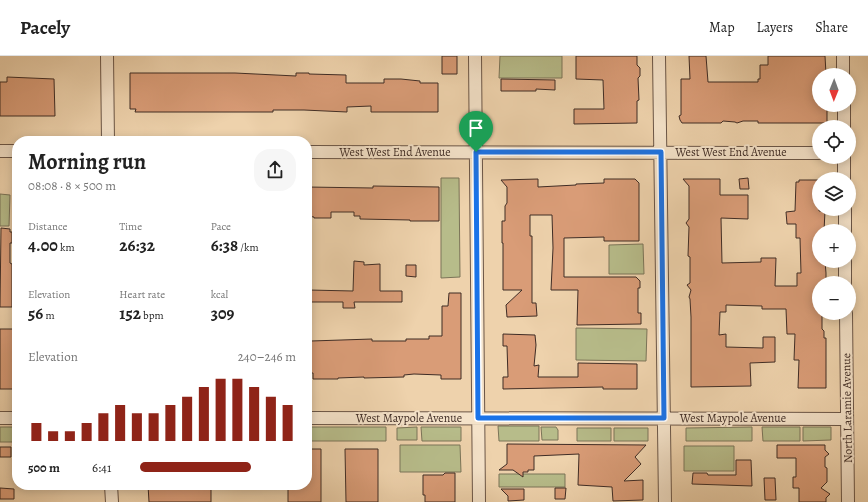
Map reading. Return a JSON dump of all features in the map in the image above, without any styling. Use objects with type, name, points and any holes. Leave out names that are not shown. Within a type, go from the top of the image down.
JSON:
[{"type":"street","points":[[107,56],[108,136]]},
{"type":"street","points":[[475,56],[479,502]]},
{"type":"street","points":[[659,56],[665,502]]},
{"type":"street","points":[[843,56],[843,68]]},
{"type":"street","points":[[0,151],[12,151]]},
{"type":"street","name":"West West End Avenue","points":[[312,152],[812,153]]},
{"type":"street","name":"North Laramie Avenue","points":[[846,320],[848,502]]},
{"type":"street","points":[[0,418],[12,418]]},
{"type":"street","name":"West Maypole Avenue","points":[[312,418],[847,419]]},
{"type":"street","points":[[112,490],[112,502]]},
{"type":"green space","points":[[500,56],[562,56],[562,78],[499,78]]},
{"type":"green space","points":[[441,178],[459,178],[460,277],[441,278]]},
{"type":"green space","points":[[0,194],[10,195],[9,226],[0,226]]},
{"type":"green space","points":[[643,244],[644,274],[609,274],[609,245]]},
{"type":"green space","points":[[576,328],[647,329],[646,361],[576,360]]},
{"type":"green space","points":[[498,426],[539,426],[539,441],[499,441]]},
{"type":"green space","points":[[0,427],[12,427],[12,442],[0,442]]},
{"type":"green space","points":[[312,427],[386,427],[386,441],[312,441]]},
{"type":"green space","points":[[417,427],[417,440],[397,440],[397,428]]},
{"type":"green space","points":[[421,427],[461,427],[461,441],[422,441]]},
{"type":"green space","points":[[541,427],[556,427],[558,430],[558,440],[542,440]]},
{"type":"green space","points":[[752,427],[752,441],[686,441],[686,428]]},
{"type":"green space","points":[[762,427],[800,427],[800,441],[763,441]]},
{"type":"green space","points":[[803,427],[831,427],[831,440],[803,441]]},
{"type":"green space","points":[[577,428],[611,428],[611,441],[577,441]]},
{"type":"green space","points":[[614,428],[648,428],[648,441],[614,441]]},
{"type":"green space","points":[[400,445],[460,445],[461,472],[400,472]]},
{"type":"green space","points":[[684,446],[734,446],[734,471],[684,471]]},
{"type":"green space","points":[[499,474],[565,474],[565,487],[499,487]]},
{"type":"building","points":[[442,56],[457,56],[457,74],[442,74]]},
{"type":"building","points":[[576,56],[637,56],[637,65],[640,68],[640,76],[638,78],[639,100],[637,101],[637,123],[574,124],[574,109],[604,109],[603,80],[576,79]]},
{"type":"building","points":[[689,56],[706,56],[708,82],[758,82],[758,79],[760,79],[760,65],[768,65],[768,56],[825,56],[826,68],[812,68],[812,112],[827,112],[827,120],[812,120],[812,123],[758,123],[758,121],[743,121],[737,123],[723,121],[721,123],[682,123],[679,116],[681,115],[681,79],[690,79]]},
{"type":"building","points":[[130,73],[235,73],[296,76],[296,73],[309,73],[346,75],[346,83],[384,83],[384,79],[401,79],[420,81],[420,83],[438,83],[438,112],[371,112],[371,106],[347,107],[347,112],[273,110],[273,112],[135,112],[136,109],[130,109]]},
{"type":"building","points":[[7,77],[54,79],[55,116],[0,116],[0,82],[7,82]]},
{"type":"building","points":[[501,79],[555,80],[555,90],[536,89],[536,91],[501,91]]},
{"type":"building","points":[[748,178],[749,189],[740,189],[739,179]]},
{"type":"building","points":[[538,179],[538,187],[604,183],[604,179],[635,179],[639,183],[639,241],[604,241],[604,237],[564,238],[564,277],[636,277],[640,281],[640,288],[638,288],[638,313],[641,313],[641,324],[577,325],[578,290],[551,290],[553,248],[552,215],[530,215],[530,236],[532,236],[532,303],[536,303],[537,316],[507,317],[506,305],[522,290],[503,290],[502,221],[505,221],[507,187],[501,180]]},
{"type":"building","points":[[683,179],[720,179],[720,195],[748,195],[748,219],[721,218],[722,263],[761,262],[761,258],[776,258],[775,286],[797,286],[797,273],[801,273],[800,238],[796,238],[796,224],[787,224],[786,212],[795,211],[796,182],[799,182],[799,180],[812,180],[812,216],[825,216],[824,224],[812,224],[812,268],[826,268],[826,276],[812,276],[812,320],[822,320],[824,338],[826,338],[826,388],[798,388],[799,360],[794,360],[795,334],[787,334],[786,309],[762,309],[762,306],[726,305],[726,312],[720,312],[719,335],[726,334],[726,347],[763,348],[763,337],[775,337],[775,362],[750,363],[751,386],[691,387],[691,317],[689,297],[691,290],[687,285],[690,283],[690,257],[688,256],[689,227],[686,223],[689,219],[689,186]]},
{"type":"building","points":[[373,186],[439,187],[439,221],[360,219],[360,216],[354,216],[354,212],[331,212],[331,218],[312,217],[312,187],[373,188]]},
{"type":"building","points":[[1,228],[10,229],[10,232],[12,232],[12,243],[10,243],[10,263],[12,264],[12,307],[0,307]]},
{"type":"building","points":[[354,261],[364,262],[364,265],[380,264],[380,291],[402,291],[402,302],[354,302],[355,308],[343,308],[343,302],[312,302],[312,290],[353,291]]},
{"type":"building","points":[[406,265],[416,265],[416,277],[406,276]]},
{"type":"building","points":[[449,293],[461,293],[461,379],[441,379],[441,375],[414,374],[404,375],[404,377],[313,379],[312,341],[372,339],[372,341],[406,341],[406,339],[429,339],[429,336],[442,336],[442,306],[448,306]]},
{"type":"building","points":[[0,329],[12,329],[12,389],[0,389]]},
{"type":"building","points":[[503,334],[535,335],[536,345],[534,366],[539,365],[538,377],[578,377],[578,363],[637,364],[637,389],[603,389],[603,387],[503,389],[503,377],[508,377],[507,346],[503,346]]},
{"type":"building","points":[[507,444],[646,445],[635,457],[641,464],[624,481],[643,480],[643,500],[613,501],[612,487],[578,485],[579,454],[534,456],[534,470],[523,472],[523,477],[513,470],[499,470],[507,464]]},
{"type":"building","points":[[777,445],[825,445],[825,450],[829,454],[825,457],[827,482],[821,488],[830,494],[826,498],[826,502],[799,502],[799,488],[793,488],[793,477],[796,477],[796,458],[777,458]]},
{"type":"building","points":[[0,447],[11,447],[11,457],[0,457]]},
{"type":"building","points":[[312,449],[321,449],[321,502],[288,502],[288,490],[312,490]]},
{"type":"building","points":[[345,449],[378,449],[378,502],[346,502]]},
{"type":"building","points":[[736,460],[751,460],[752,486],[692,484],[693,473],[707,473],[708,475],[736,475]]},
{"type":"building","points":[[445,473],[455,473],[455,502],[425,502],[425,495],[423,495],[423,475],[443,475]]},
{"type":"building","points":[[764,478],[775,478],[776,500],[765,500]]},
{"type":"building","points":[[0,488],[14,490],[14,499],[0,499]]},
{"type":"building","points":[[555,488],[566,488],[565,499],[555,499]]},
{"type":"building","points":[[501,489],[524,489],[524,500],[508,501],[508,496]]},
{"type":"building","points":[[148,490],[211,490],[211,502],[149,502]]},
{"type":"route","points":[[476,152],[661,152],[664,418],[478,418],[476,152]]}]
